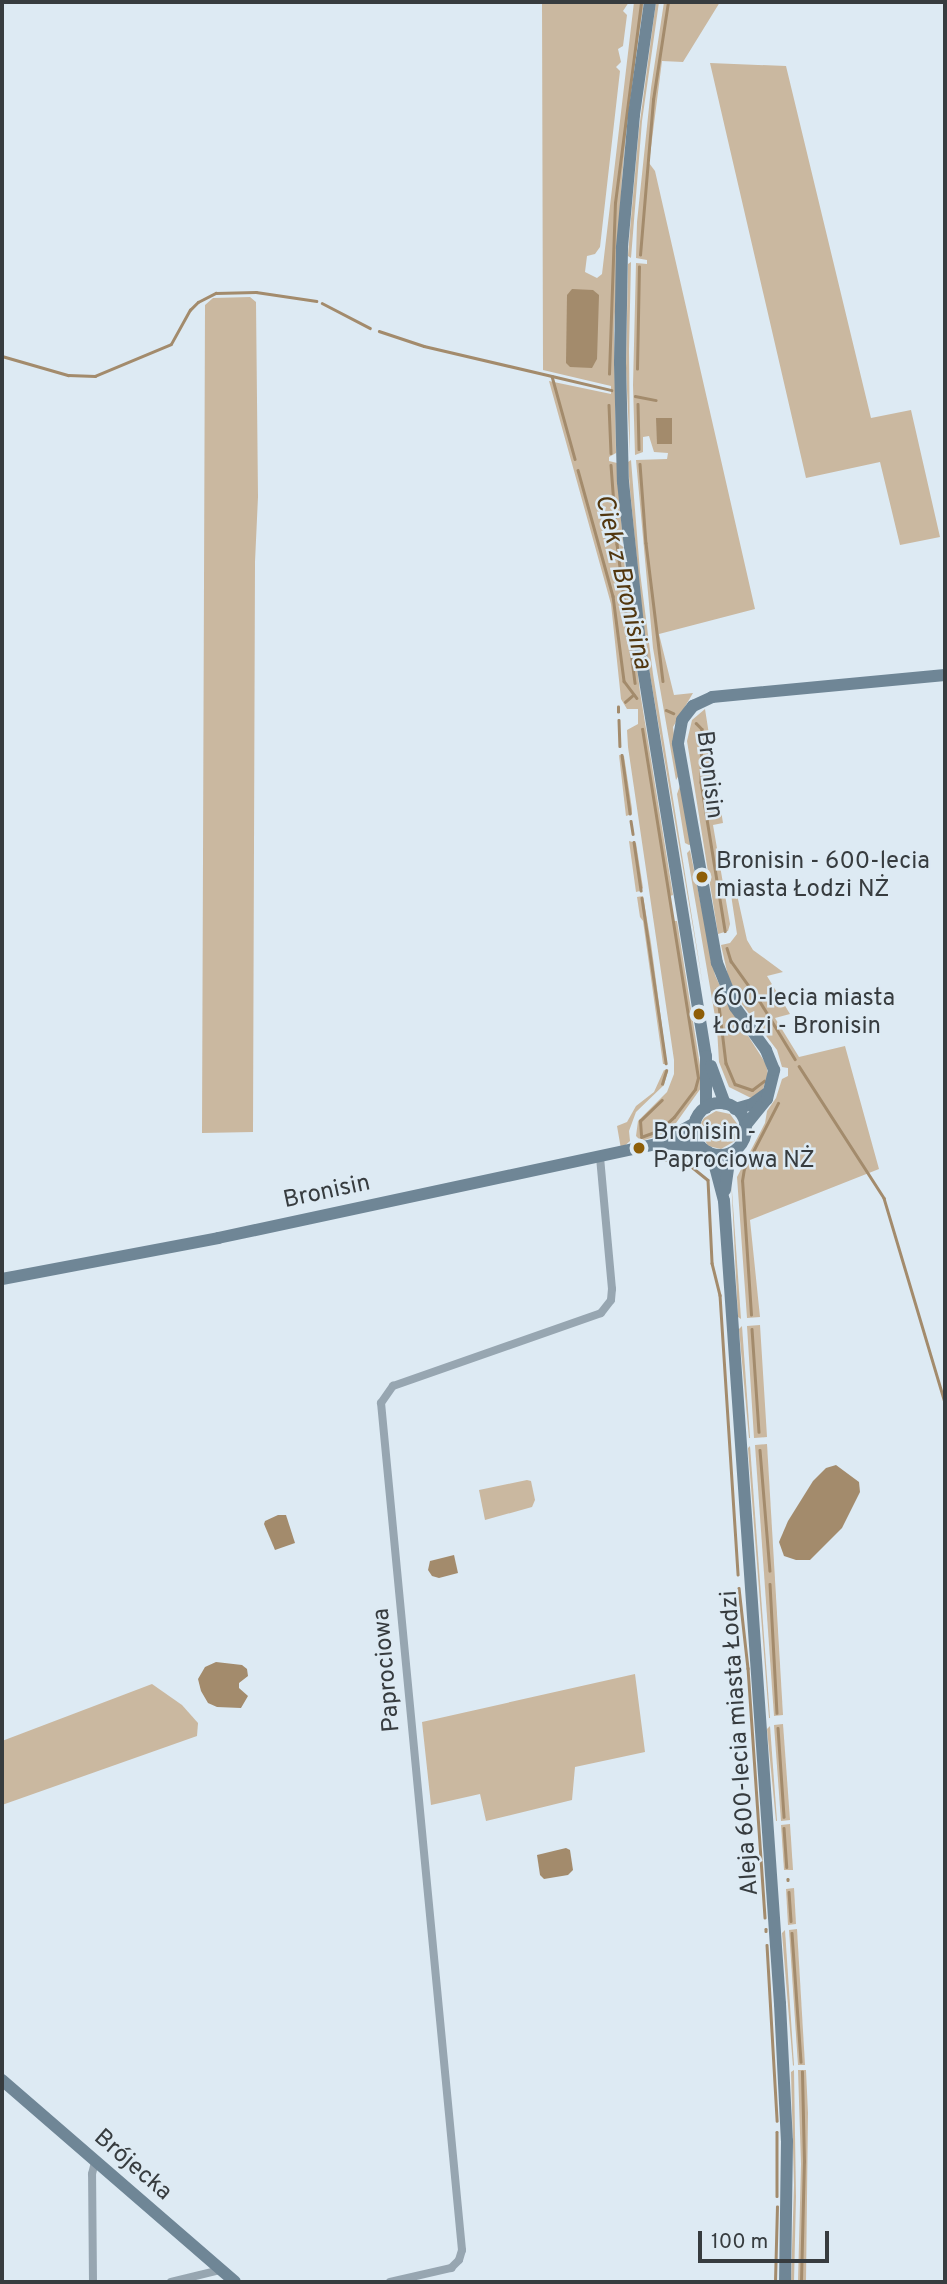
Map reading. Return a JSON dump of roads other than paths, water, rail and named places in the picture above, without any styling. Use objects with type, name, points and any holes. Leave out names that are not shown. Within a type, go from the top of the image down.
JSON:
[{"type":"main road","points":[[650,2],[634,115],[622,260],[620,400],[624,493],[642,662],[706,1056],[706,1108],[694,1124],[695,1137],[704,1149],[730,1153],[743,1139],[745,1126],[764,1104],[769,1092]]},
{"type":"main road","name":"Bronisin","points":[[769,1092],[774,1078],[772,1061],[734,1007],[717,963],[678,743],[682,719],[693,705],[712,697],[945,675]]},
{"type":"main road","points":[[706,1056],[730,1106],[745,1126]]},
{"type":"main road","points":[[706,1108],[752,1104],[769,1092]]},
{"type":"main road","name":"Bronisin","points":[[2,1279],[218,1238],[660,1143],[694,1124]]},
{"type":"main road","name":"Bronisin","points":[[660,1143],[704,1149]]},
{"type":"main road","name":"Aleja 600-lecia miasta Łodzi","points":[[704,1149],[713,1159],[724,1201],[785,2068],[785,2282]]},
{"type":"main road","name":"Aleja 600-lecia miasta Łodzi","points":[[724,1201],[730,1153]]},
{"type":"main road","name":"Brójecka","points":[[2,2080],[235,2282]]},
{"type":"street","name":"Paprociowa","points":[[390,2282],[450,2268],[459,2260],[461,2250],[381,1403],[393,1386],[601,1313],[611,1300],[612,1289],[600,1156]]},
{"type":"street","points":[[93,2282],[92,2174],[95,2162]]},
{"type":"street","points":[[171,2282],[220,2270]]},
{"type":"waterway","points":[[609,374],[615,203],[641,2]]},
{"type":"waterway","points":[[640,255],[653,100],[668,2]]},
{"type":"waterway","points":[[637,369],[639,267]]},
{"type":"waterway","name":"Ciek z Bronisina","points":[[2,356],[68,375],[95,376],[171,344],[190,310],[198,302],[216,293],[256,292],[316,301]]},
{"type":"waterway","name":"Ciek z Bronisina","points":[[322,303],[370,328]]},
{"type":"waterway","name":"Ciek z Bronisina","points":[[379,331],[424,346],[552,376],[575,459]]},
{"type":"waterway","points":[[552,376],[611,390]]},
{"type":"waterway","points":[[635,396],[656,400]]},
{"type":"waterway","points":[[638,404],[639,449]]},
{"type":"waterway","points":[[609,405],[611,453]]},
{"type":"waterway","points":[[640,464],[646,543],[663,681]]},
{"type":"waterway","points":[[611,465],[617,544],[635,683]]},
{"type":"waterway","name":"Ciek z Bronisina","points":[[578,470],[613,596],[624,681],[637,698]]},
{"type":"waterway","points":[[625,702],[633,695]]},
{"type":"waterway","points":[[618,707],[618,712]]},
{"type":"waterway","name":"Ciek z Bronisina","points":[[666,710],[673,713]]},
{"type":"waterway","points":[[619,720],[620,746]]},
{"type":"waterway","name":"Ciek z Bronisina","points":[[696,723],[702,729],[701,782],[725,931]]},
{"type":"waterway","points":[[641,1137],[660,1130],[674,1117],[695,1089],[698,1078],[642,729]]},
{"type":"waterway","points":[[622,755],[630,813]]},
{"type":"waterway","points":[[631,821],[633,834]]},
{"type":"waterway","points":[[634,842],[641,890]]},
{"type":"waterway","points":[[642,898],[666,1063]]},
{"type":"waterway","name":"Ciek z Bronisina","points":[[727,948],[731,961],[759,1000],[795,1059]]},
{"type":"waterway","points":[[717,989],[726,1063],[735,1084],[752,1090],[764,1081]]},
{"type":"waterway","name":"Ciek z Bronisina","points":[[799,1066],[884,1198],[945,1402]]},
{"type":"waterway","points":[[662,1084],[666,1071]]},
{"type":"waterway","points":[[641,1135],[640,1121],[662,1100]]},
{"type":"waterway","points":[[751,1315],[742,1181],[744,1169],[778,1103]]},
{"type":"waterway","points":[[655,1160],[682,1159],[708,1180],[712,1263],[720,1295],[738,1574]]},
{"type":"waterway","points":[[752,1329],[759,1432]]},
{"type":"waterway","points":[[760,1450],[770,1571]]},
{"type":"waterway","points":[[770,1584],[777,1713]]},
{"type":"waterway","points":[[739,1588],[748,1668],[765,1917]]},
{"type":"waterway","points":[[778,1728],[784,1817]]},
{"type":"waterway","points":[[784,1828],[787,1867]]},
{"type":"waterway","points":[[789,1892],[791,1921]]},
{"type":"waterway","points":[[792,1933],[801,2062]]},
{"type":"waterway","points":[[767,1945],[777,2121]]},
{"type":"waterway","points":[[801,2282],[804,2162],[802,2072]]},
{"type":"waterway","points":[[777,2132],[777,2196]]},
{"type":"waterway","points":[[775,2282],[777,2207]]},
{"type":"place","name":"Bronisin - 600-lecia miasta Łodzi NŻ","points":[[702,877]]},
{"type":"place","name":"600-lecia miasta Łodzi - Bronisin","points":[[699,1014]]},
{"type":"place","name":"Bronisin - Paprociowa NŻ","points":[[639,1148]]}]
